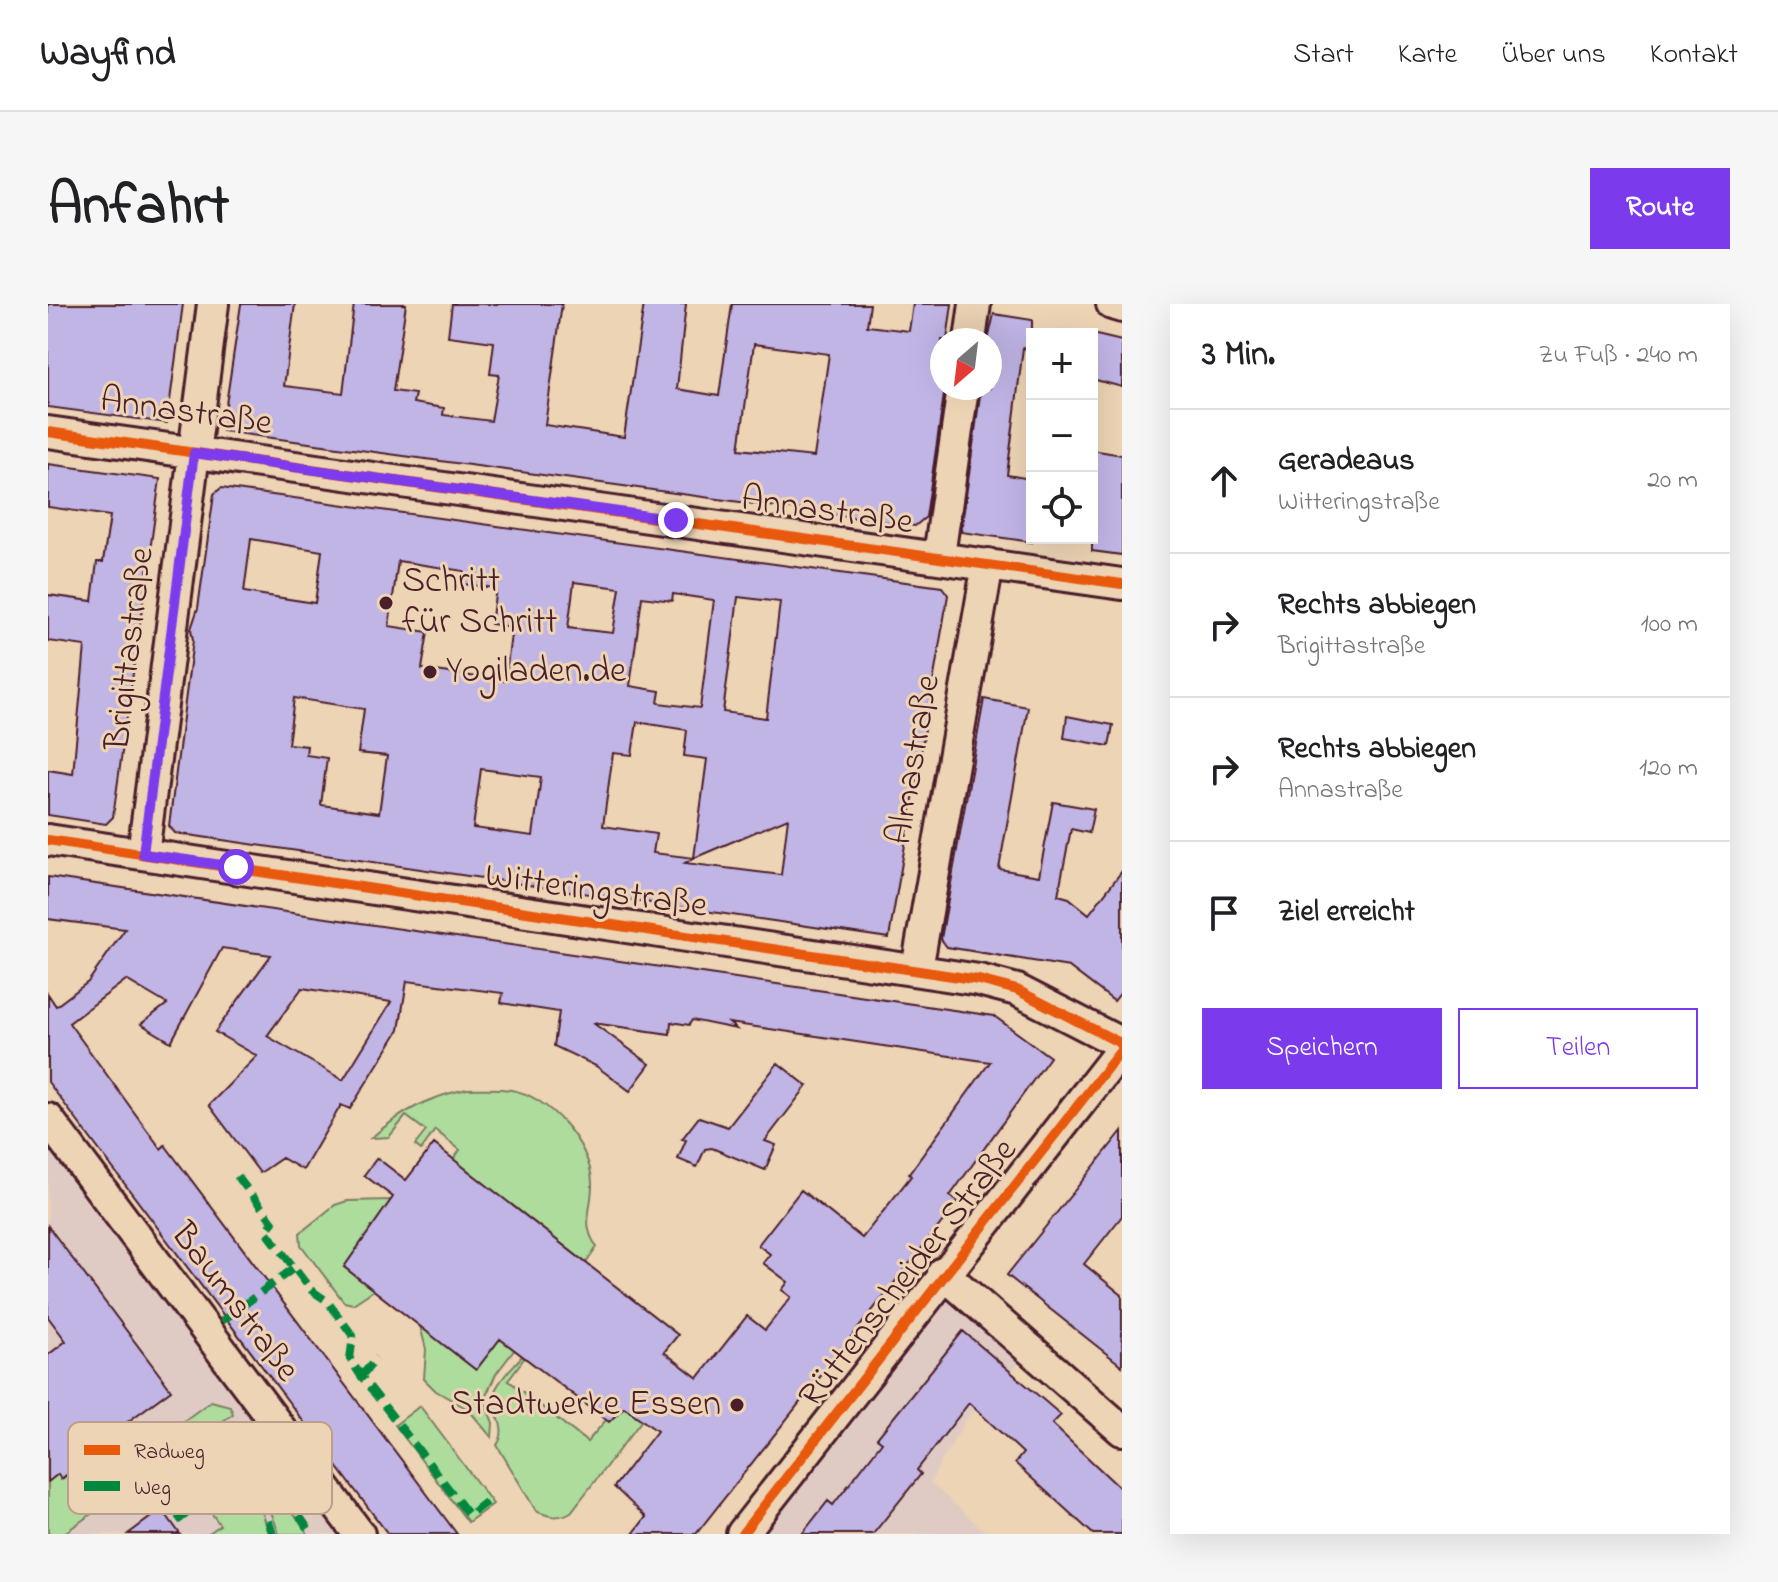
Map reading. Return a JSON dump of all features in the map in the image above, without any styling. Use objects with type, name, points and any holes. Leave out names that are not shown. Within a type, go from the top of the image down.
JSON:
[{"type":"street","name":"Brigittastraße","points":[[143,854],[213,304]]},
{"type":"street","points":[[972,328],[975,304]]},
{"type":"street","points":[[1112,304],[1122,307]]},
{"type":"street","points":[[939,556],[961,400]]},
{"type":"street","name":"Annastraße","points":[[48,432],[1122,584]]},
{"type":"street","name":"Almastraße","points":[[917,969],[988,564]]},
{"type":"street","name":"Witteringstraße","points":[[48,840],[917,969],[1017,990],[1122,1047]]},
{"type":"street","name":"Rüttenscheider Straße","points":[[742,1534],[1122,1047]]},
{"type":"street","name":"Baumstraße","points":[[48,1119],[275,1422]]},
{"type":"street","points":[[943,1273],[1122,1430]]},
{"type":"street","name":"Baumstraße","points":[[332,1498],[359,1534]]},
{"type":"shaded area","points":[[48,1128],[268,1422],[68,1422],[68,1514],[332,1514],[332,1507],[352,1534],[48,1534]]},
{"type":"shaded area","points":[[943,1278],[1030,1352],[967,1418],[930,1482],[988,1534],[748,1534]]},
{"type":"green space","points":[[467,1089],[506,1089],[525,1094],[553,1112],[576,1138],[590,1168],[592,1182],[588,1223],[597,1247],[586,1263],[453,1160],[460,1150],[435,1130],[421,1150],[415,1145],[426,1131],[406,1116],[389,1137],[371,1138],[416,1107]]},
{"type":"green space","points":[[391,1200],[344,1267],[374,1290],[353,1304],[344,1302],[301,1245],[300,1233],[335,1205],[347,1201]]},
{"type":"green space","points":[[420,1326],[501,1338],[515,1349],[496,1374],[484,1400],[493,1423],[492,1438],[469,1410],[436,1391],[424,1379],[426,1349]]},
{"type":"green space","points":[[523,1355],[525,1357],[508,1380],[587,1442],[606,1420],[624,1407],[642,1420],[571,1512],[562,1516],[536,1511],[497,1445],[501,1431],[493,1398],[495,1391]]},
{"type":"green space","points":[[211,1401],[230,1406],[233,1414],[222,1422],[182,1422]]},
{"type":"green space","points":[[420,1406],[493,1504],[468,1522],[395,1425]]},
{"type":"green space","points":[[58,1474],[62,1479],[68,1474],[68,1514],[91,1514],[63,1534],[48,1534],[48,1482]]},
{"type":"green space","points":[[212,1514],[263,1514],[269,1534],[208,1534],[220,1525]]},
{"type":"green space","points":[[272,1514],[294,1514],[308,1534],[279,1534]]},
{"type":"building","points":[[48,304],[183,304],[167,423],[48,407]]},
{"type":"building","points":[[241,304],[295,304],[284,386],[343,393],[354,304],[406,304],[393,391],[415,394],[413,403],[444,408],[443,415],[491,421],[499,375],[490,374],[494,342],[448,336],[452,304],[562,304],[545,425],[624,437],[644,304],[686,304],[677,389],[719,396],[732,304],[870,304],[867,326],[909,331],[913,304],[952,304],[949,328],[930,328],[930,400],[943,400],[926,517],[915,526],[222,431]],"holes":[[[754,344],[829,354],[814,457],[739,449]]]},
{"type":"building","points":[[994,314],[1032,320],[1032,328],[1026,328],[1026,349],[1023,348],[1007,475],[1026,478],[1026,541],[961,532],[979,400],[1002,400],[1002,328],[991,328]]},
{"type":"building","points":[[1098,335],[1122,341],[1122,387],[1098,381]]},
{"type":"building","points":[[1098,451],[1122,455],[1122,555],[1092,551],[1092,544],[1098,544]]},
{"type":"building","points":[[48,464],[160,479],[113,817],[106,824],[48,815],[48,770],[73,774],[85,646],[48,641],[48,595],[92,601],[97,562],[103,562],[110,516],[48,507]]},
{"type":"building","points":[[221,488],[942,587],[948,595],[889,938],[175,833],[169,826],[193,640],[191,629],[198,608],[214,494]],"holes":[[[251,539],[322,551],[315,603],[244,592]],[[398,561],[464,571],[463,584],[496,588],[491,624],[512,627],[505,681],[422,669],[428,632],[389,626]],[[574,582],[620,588],[613,633],[568,628]],[[673,594],[714,600],[700,708],[658,703],[660,691],[630,686],[642,597],[672,601]],[[738,597],[780,602],[766,718],[723,712]],[[294,698],[364,709],[358,753],[387,756],[379,813],[321,805],[327,758],[306,755],[307,746],[288,744]],[[637,722],[687,730],[684,756],[707,759],[694,858],[653,853],[656,834],[603,826],[613,753],[632,755]],[[481,769],[541,777],[533,836],[473,828]],[[788,818],[781,875],[685,863],[694,858]]]},
{"type":"building","points":[[984,699],[1028,707],[999,869],[1039,876],[1053,802],[1094,809],[1089,833],[1071,829],[1058,895],[1069,898],[1089,914],[1122,871],[1122,991],[1114,1001],[1069,967],[947,947],[941,939]]},
{"type":"building","points":[[1067,716],[1113,725],[1109,746],[1064,738]]},
{"type":"building","points":[[48,877],[994,1016],[1050,1057],[950,1196],[958,1202],[696,1534],[633,1534],[646,1517],[614,1487],[657,1431],[624,1407],[609,1422],[500,1339],[476,1370],[344,1267],[393,1197],[364,1175],[377,1158],[406,1180],[434,1144],[678,1335],[664,1352],[698,1378],[747,1316],[765,1330],[791,1297],[782,1290],[788,1282],[763,1263],[770,1254],[758,1245],[801,1190],[862,1238],[911,1176],[909,1174],[990,1062],[729,1023],[736,1029],[692,1020],[689,1025],[671,1022],[670,1034],[593,1023],[650,1064],[630,1091],[596,1066],[554,1046],[559,1012],[501,1003],[503,993],[407,981],[399,1030],[350,1109],[341,1105],[303,1170],[282,1158],[260,1173],[209,1105],[257,1056],[215,1032],[271,955],[222,948],[171,1042],[141,1024],[167,1004],[126,980],[69,1023],[161,1149],[165,1145],[457,1534],[388,1534],[332,1460],[332,1422],[304,1422],[48,1082],[48,994],[56,1006],[88,982],[125,929],[48,919]],"holes":[[[302,988],[391,1002],[343,1080],[267,1036]]]},
{"type":"building","points":[[778,1063],[807,1086],[765,1141],[776,1145],[765,1170],[712,1148],[705,1149],[697,1167],[678,1159],[686,1140],[682,1139],[699,1117],[728,1127]]},
{"type":"building","points":[[1122,1131],[1122,1216],[1084,1264],[1122,1295],[1122,1366],[1007,1275]]},
{"type":"building","points":[[48,1226],[171,1390],[127,1422],[68,1422],[68,1474],[61,1479],[58,1474],[48,1482],[48,1355],[66,1341],[48,1317]]},
{"type":"building","points":[[963,1331],[1061,1415],[1052,1424],[1122,1490],[1122,1534],[1093,1534],[1015,1463],[1023,1453],[969,1403],[917,1470],[921,1474],[873,1534],[802,1534],[828,1501],[833,1505],[882,1442],[877,1438]]},
{"type":"building","points":[[155,1514],[166,1514],[180,1534],[128,1534]]},
{"type":"marked path","points":[[237,1176],[273,1222],[266,1231],[311,1290],[327,1301],[353,1336],[350,1359],[361,1376],[469,1515],[486,1502]]},
{"type":"marked path","points":[[222,1321],[294,1268]]},
{"type":"marked path","points":[[361,1376],[377,1358]]},
{"type":"marked path","points":[[177,1521],[186,1514]]},
{"type":"marked path","points":[[266,1514],[273,1534]]},
{"type":"marked path","points":[[298,1514],[312,1534]]},
{"type":"cycle path","points":[[48,432],[1122,584]]},
{"type":"cycle path","points":[[48,840],[979,980],[1017,990],[1122,1044]]},
{"type":"cycle path","points":[[742,1534],[1122,1049]]},
{"type":"place","name":"Schritt für Schritt","points":[[386,603]]},
{"type":"place","name":"Yogiladen.de","points":[[430,672]]},
{"type":"place","name":"Stadtwerke Essen","points":[[737,1405]]},
{"type":"route","points":[[236,867],[143,854],[194,453],[676,520]]}]
